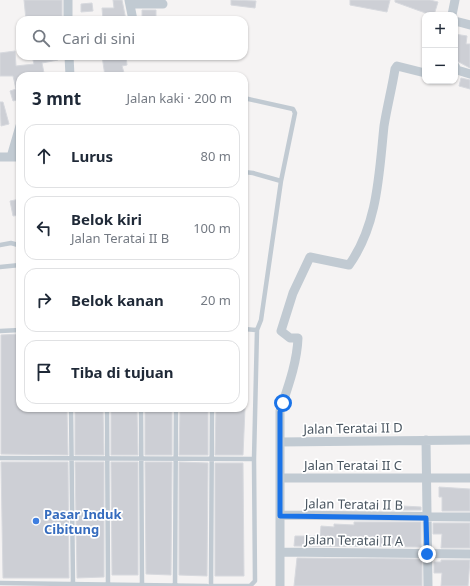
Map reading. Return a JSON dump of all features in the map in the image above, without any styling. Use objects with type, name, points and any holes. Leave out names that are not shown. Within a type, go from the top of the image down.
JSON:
[{"type":"street","points":[[68,0],[68,16]]},
{"type":"street","points":[[453,12],[455,0]]},
{"type":"street","points":[[132,16],[130,2],[163,4]]},
{"type":"street","points":[[458,22],[470,25]]},
{"type":"street","points":[[69,60],[70,72]]},
{"type":"street","points":[[280,586],[280,412],[290,385],[298,338],[290,338],[281,330],[293,293],[310,257],[345,265],[350,264],[366,231],[376,197],[385,125],[395,69],[398,66],[422,72]]},
{"type":"street","points":[[458,70],[470,74]]},
{"type":"street","points":[[0,157],[16,157]]},
{"type":"street","points":[[426,440],[428,586]]},
{"type":"street","name":"Jalan Teratai II D","points":[[280,442],[470,440]]},
{"type":"street","name":"Jalan Teratai II C","points":[[280,478],[470,478]]},
{"type":"street","name":"Jalan Teratai II B","points":[[280,516],[426,518],[470,517]]},
{"type":"street","name":"Jalan Teratai II A","points":[[280,552],[470,554]]},
{"type":"lane","points":[[212,412],[212,586],[250,586],[255,581],[254,459],[257,330],[261,320],[281,181],[295,111],[293,109],[248,99]]},
{"type":"lane","points":[[248,172],[281,181]]},
{"type":"lane","points":[[0,245],[11,243],[16,244]]},
{"type":"lane","points":[[0,267],[16,265]]},
{"type":"lane","points":[[248,329],[257,330]]},
{"type":"lane","points":[[0,331],[16,330]]},
{"type":"lane","points":[[71,412],[73,585]]},
{"type":"lane","points":[[107,412],[108,585]]},
{"type":"lane","points":[[141,412],[142,586]]},
{"type":"lane","points":[[175,586],[176,412]]},
{"type":"lane","points":[[0,458],[254,459]]},
{"type":"lane","points":[[0,583],[207,586]]},
{"type":"building","points":[[24,0],[62,0],[62,16],[26,16]]},
{"type":"building","points":[[113,0],[122,0],[125,16],[103,16],[102,8],[114,8]]},
{"type":"building","points":[[231,0],[256,1],[255,8],[231,5]]},
{"type":"building","points":[[350,0],[390,0],[387,12],[350,5]]},
{"type":"building","points":[[395,0],[430,0],[438,2],[435,12],[423,12],[395,2]]},
{"type":"building","points":[[92,3],[93,11],[81,12],[81,4]]},
{"type":"building","points":[[142,10],[156,10],[156,16],[142,16]]},
{"type":"building","points":[[458,34],[467,36],[466,44],[470,44],[470,68],[458,62]]},
{"type":"building","points":[[15,51],[16,66],[34,64],[33,60],[58,60],[42,63],[44,72],[16,72],[16,89],[13,76],[0,76],[0,53]]},
{"type":"building","points":[[103,60],[126,60],[127,65],[122,66],[124,72],[104,72]]},
{"type":"building","points":[[461,78],[470,80],[470,89],[459,86]]},
{"type":"building","points":[[16,89],[16,100],[13,101],[10,91]]},
{"type":"building","points":[[0,102],[3,102],[9,124],[1,126]]},
{"type":"building","points":[[16,200],[16,216],[13,216],[10,201]]},
{"type":"building","points":[[16,334],[16,412],[67,412],[68,455],[1,454],[1,335]]},
{"type":"building","points":[[75,412],[103,412],[104,455],[75,455]]},
{"type":"building","points":[[111,412],[137,412],[138,455],[111,455]]},
{"type":"building","points":[[145,412],[172,412],[172,455],[145,455]]},
{"type":"building","points":[[180,412],[208,412],[208,455],[179,455]]},
{"type":"building","points":[[216,412],[245,412],[243,455],[215,455]]},
{"type":"building","name":"Pasar Induk Cibitung","points":[[1,462],[68,462],[69,578],[3,578]]},
{"type":"building","name":"Pasar Induk Cibitung","points":[[75,462],[104,462],[104,577],[77,578]]},
{"type":"building","name":"Pasar Induk Cibitung","points":[[111,462],[138,462],[138,575],[112,575]]},
{"type":"building","points":[[145,462],[172,462],[171,575],[146,574]]},
{"type":"building","points":[[179,462],[208,463],[207,576],[179,575]]},
{"type":"building","points":[[215,463],[243,463],[244,576],[215,576]]},
{"type":"building","points":[[439,487],[470,489],[470,511],[442,511],[442,497],[439,497]]},
{"type":"building","points":[[403,506],[421,507],[421,510],[403,510]]},
{"type":"building","points":[[354,522],[421,522],[421,547],[294,546],[295,536],[320,536],[321,526],[334,527],[334,524],[354,525]]},
{"type":"building","points":[[433,523],[470,523],[470,548],[441,548],[442,534],[433,534]]},
{"type":"building","points":[[297,558],[422,559],[422,586],[294,586]]},
{"type":"building","points":[[441,560],[470,560],[468,586],[441,586],[442,573],[434,573],[434,562],[441,562]]},
{"type":"place","name":"Pasar Induk Cibitung","points":[[36,521]]},
{"type":"route","points":[[283,403],[280,412],[280,516],[426,518],[427,554]]}]
